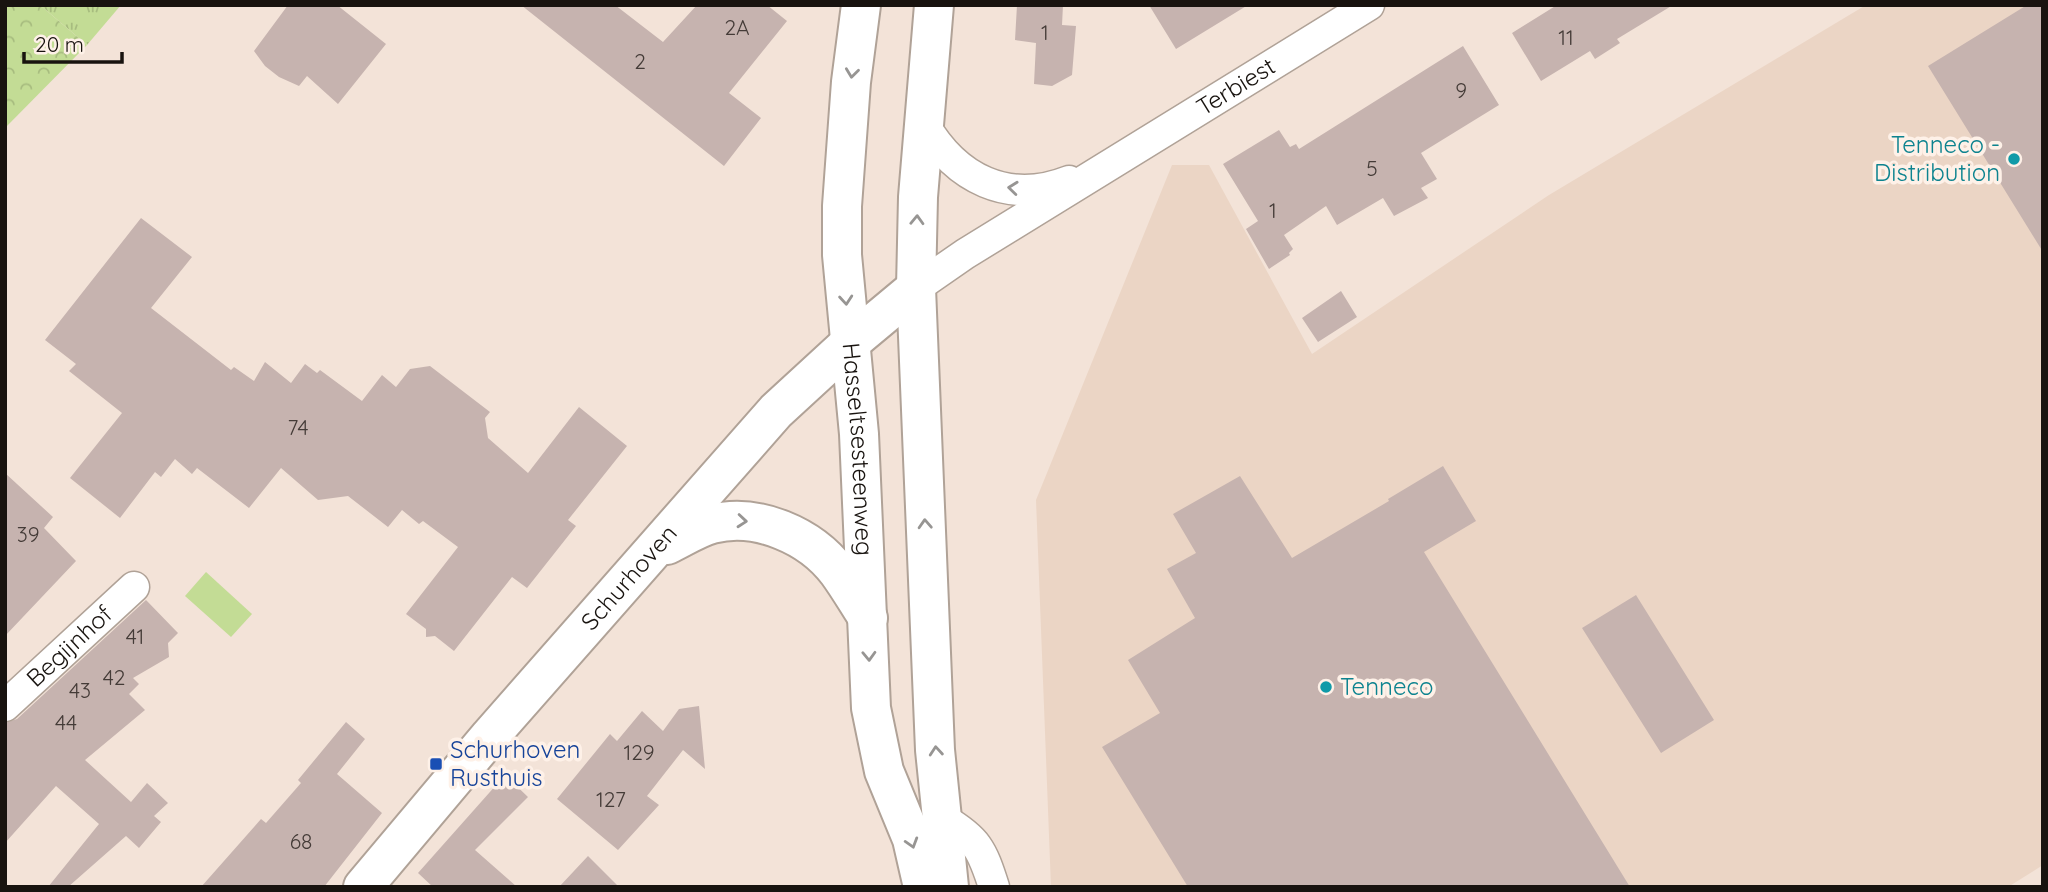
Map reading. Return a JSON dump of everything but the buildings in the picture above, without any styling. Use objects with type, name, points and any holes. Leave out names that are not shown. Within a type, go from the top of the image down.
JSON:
[{"type":"main road","name":"Hasseltsesteenweg","points":[[861,5],[851,82],[842,206],[842,255],[859,434],[871,708],[884,771],[912,839],[923,887]]},
{"type":"main road","points":[[934,5],[918,197],[916,288],[935,750],[949,887]]},
{"type":"main road","name":"Schurhoven","points":[[363,887],[490,736],[776,411],[849,343],[916,288]]},
{"type":"main road","points":[[656,550],[709,525],[731,520],[754,522],[775,528],[804,540],[823,556],[838,572],[868,618]]},
{"type":"street","name":"Terbiest","points":[[916,288],[965,254],[1369,5]]},
{"type":"street","name":"Terbiest","points":[[925,124],[934,142],[968,174],[990,185],[1039,190],[1102,169]]},
{"type":"street","name":"Begijnhof","points":[[5,706],[134,587]]},
{"type":"street","points":[[943,819],[966,833],[976,844],[985,857],[995,887]]},
{"type":"shaded area","points":[[1866,5],[2043,5],[2043,865],[2008,887],[1051,887],[1036,500],[1172,165],[1209,165],[1312,354],[1549,195]]},
{"type":"green space","points":[[5,5],[40,5],[87,45],[5,128]]},
{"type":"green space","points":[[40,5],[121,5],[87,45]]},
{"type":"green space","points":[[206,572],[252,614],[231,637],[185,596]]},
{"type":"place","name":"Tenneco - Distribution","points":[[2014,159]]},
{"type":"place","name":"Tenneco","points":[[1326,687]]},
{"type":"place","name":"Schurhoven Rusthuis","points":[[436,764]]}]
